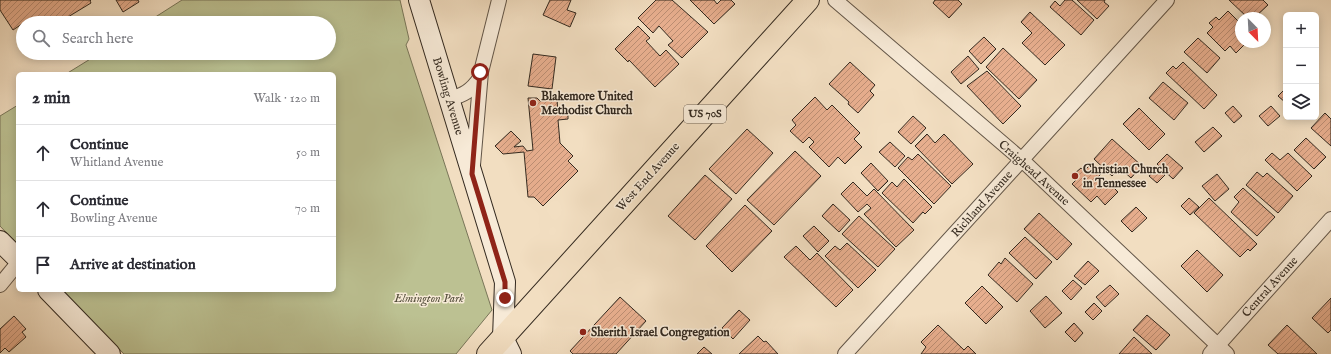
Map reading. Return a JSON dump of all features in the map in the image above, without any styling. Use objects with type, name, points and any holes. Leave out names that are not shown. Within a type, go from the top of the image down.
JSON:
[{"type":"main road","name":"West End Avenue","points":[[488,354],[507,346],[808,0]]},
{"type":"street","name":"Bowling Avenue","points":[[419,0],[505,282],[507,346]]},
{"type":"street","points":[[472,174],[480,78],[499,0]]},
{"type":"street","name":"Craighead Avenue","points":[[835,0],[1022,160],[1218,351]]},
{"type":"street","name":"Richland Avenue","points":[[845,354],[1167,0]]},
{"type":"street","points":[[449,99],[471,91],[480,78]]},
{"type":"street","name":"Central Avenue","points":[[1218,351],[1331,219]]},
{"type":"street","points":[[0,241],[16,257]]},
{"type":"street","points":[[0,285],[16,265]]},
{"type":"street","points":[[50,292],[110,354]]},
{"type":"green space","name":"Elmington Park","points":[[182,0],[400,0],[409,39],[406,45],[492,310],[456,354],[124,354],[64,292],[336,292],[336,72],[69,72],[89,60],[336,60],[336,16],[157,16]]},
{"type":"green space","points":[[16,106],[16,243],[0,226],[0,116]]},
{"type":"building","points":[[0,0],[91,0],[91,3],[70,16],[16,16],[16,28],[13,30],[0,10]]},
{"type":"building","points":[[116,0],[138,0],[139,2],[123,12]]},
{"type":"building","points":[[550,0],[571,0],[567,10],[576,13],[570,27],[543,15]]},
{"type":"building","points":[[656,0],[672,0],[708,32],[682,58],[668,45],[673,41],[659,26],[653,33],[638,18]]},
{"type":"building","points":[[690,0],[714,0],[717,4],[721,0],[731,0],[735,4],[714,24]]},
{"type":"building","points":[[935,0],[958,0],[962,4],[949,18],[933,3]]},
{"type":"building","points":[[1065,0],[1072,0],[1094,20],[1081,35],[1050,7],[1055,1],[1060,6]]},
{"type":"building","points":[[1077,0],[1105,0],[1104,2],[1109,6],[1097,19]]},
{"type":"building","points":[[1229,0],[1263,0],[1268,5],[1260,12],[1242,12]]},
{"type":"building","points":[[1228,11],[1235,18],[1235,48],[1241,48],[1236,53],[1230,46],[1225,51],[1207,33],[1213,27],[1209,23],[1216,17],[1219,20]]},
{"type":"building","points":[[1030,12],[1065,45],[1045,65],[1022,43],[1032,33],[1021,22]]},
{"type":"building","points":[[638,26],[650,38],[646,41],[660,56],[666,50],[679,64],[655,87],[629,60],[628,62],[615,49]]},
{"type":"building","points":[[984,37],[996,49],[981,64],[969,51]]},
{"type":"building","points":[[1198,38],[1220,58],[1207,73],[1184,52]]},
{"type":"building","points":[[1003,48],[1037,80],[1019,99],[986,67]]},
{"type":"building","points":[[533,54],[556,57],[552,89],[528,86]]},
{"type":"building","points":[[968,56],[979,69],[961,84],[951,72]]},
{"type":"building","points":[[850,62],[875,85],[870,91],[874,95],[858,113],[848,104],[849,102],[829,84]]},
{"type":"building","points":[[1183,62],[1217,95],[1204,109],[1166,73],[1173,66],[1176,69]]},
{"type":"building","points":[[987,71],[1021,106],[1003,124],[967,86]]},
{"type":"building","points":[[1163,82],[1188,103],[1174,120],[1149,98]]},
{"type":"building","points":[[1283,91],[1283,100],[1278,96]]},
{"type":"building","points":[[815,97],[827,110],[832,105],[860,133],[854,139],[862,147],[845,164],[838,157],[829,167],[809,147],[814,142],[809,137],[803,143],[790,131],[796,125],[792,120]]},
{"type":"building","points":[[528,98],[537,98],[540,101],[557,99],[558,113],[568,112],[568,119],[558,120],[560,143],[573,156],[568,161],[578,171],[543,206],[534,197],[528,197],[524,152],[503,154],[495,146],[511,131],[521,141],[514,147],[523,146],[527,151],[533,150]]},
{"type":"building","points":[[1233,106],[1242,116],[1234,123],[1225,113]]},
{"type":"building","points":[[1271,106],[1280,116],[1268,126],[1259,116]]},
{"type":"building","points":[[1139,108],[1165,134],[1149,150],[1123,124]]},
{"type":"building","points":[[1325,113],[1331,119],[1331,146],[1311,128]]},
{"type":"building","points":[[913,116],[926,128],[911,144],[898,132]]},
{"type":"building","points":[[1213,127],[1222,136],[1204,152],[1195,142]]},
{"type":"building","points":[[747,129],[773,153],[736,194],[709,169]]},
{"type":"building","points":[[927,134],[935,143],[944,134],[973,164],[952,184],[915,146]]},
{"type":"building","points":[[1306,138],[1326,157],[1314,169],[1294,150]]},
{"type":"building","points":[[1112,139],[1142,166],[1131,178],[1120,168],[1112,176],[1094,159]]},
{"type":"building","points":[[890,142],[905,156],[895,167],[879,152]]},
{"type":"building","points":[[795,151],[821,176],[774,225],[747,200]]},
{"type":"building","points":[[1272,153],[1280,160],[1288,153],[1312,176],[1297,191],[1265,160]]},
{"type":"building","points":[[918,154],[951,186],[934,204],[898,168],[908,157],[912,160]]},
{"type":"building","points":[[1167,154],[1183,168],[1173,179],[1157,164]]},
{"type":"building","points":[[871,163],[888,181],[878,191],[861,173]]},
{"type":"building","points":[[1091,164],[1101,174],[1098,177],[1106,184],[1108,182],[1118,192],[1105,205],[1097,196],[1091,202],[1072,184],[1078,178],[1074,174],[1081,168],[1084,171]]},
{"type":"building","points":[[1157,167],[1165,175],[1157,183],[1149,176]]},
{"type":"building","points":[[1257,172],[1263,177],[1267,173],[1293,196],[1278,213],[1246,185]]},
{"type":"building","points":[[1217,174],[1229,189],[1215,201],[1202,186]]},
{"type":"building","points":[[705,175],[732,199],[695,240],[668,216]]},
{"type":"building","points":[[904,179],[932,207],[925,214],[923,212],[913,223],[882,193],[892,182],[897,187]]},
{"type":"building","points":[[853,182],[867,196],[874,189],[914,230],[896,247],[864,214],[871,208],[867,204],[858,212],[841,194]]},
{"type":"building","points":[[1243,188],[1275,217],[1257,236],[1231,212],[1239,202],[1234,197]]},
{"type":"building","points":[[1189,198],[1199,207],[1190,215],[1181,206]]},
{"type":"building","points":[[1209,198],[1257,244],[1250,251],[1248,249],[1240,257],[1194,213]]},
{"type":"building","points":[[833,204],[850,220],[839,232],[822,216]]},
{"type":"building","points":[[745,205],[772,231],[732,272],[706,246]]},
{"type":"building","points":[[1136,207],[1147,218],[1132,232],[1121,221]]},
{"type":"building","points":[[1039,213],[1072,244],[1057,260],[1024,229]]},
{"type":"building","points":[[859,216],[895,249],[878,267],[842,234]]},
{"type":"building","points":[[814,226],[829,241],[818,252],[803,236]]},
{"type":"building","points":[[1025,237],[1052,262],[1036,279],[1009,253]]},
{"type":"building","points":[[847,243],[876,270],[858,288],[825,256],[835,246],[840,250]]},
{"type":"building","points":[[796,246],[810,260],[817,253],[853,290],[836,307],[784,257]]},
{"type":"building","points":[[1197,250],[1223,275],[1207,292],[1181,266]]},
{"type":"building","points":[[1005,258],[1033,284],[1017,302],[988,275],[999,262],[1001,264]]},
{"type":"building","points":[[1088,261],[1099,271],[1085,285],[1074,276]]},
{"type":"building","points":[[1073,280],[1082,288],[1071,300],[1062,291]]},
{"type":"building","points":[[1110,285],[1119,294],[1105,307],[1096,297]]},
{"type":"building","points":[[982,286],[1003,307],[986,324],[965,303]]},
{"type":"building","points":[[1046,296],[1062,313],[1045,328],[1030,311]]},
{"type":"building","points":[[620,297],[646,321],[616,354],[573,354],[570,351]]},
{"type":"building","points":[[1331,298],[1331,330],[1328,333],[1312,318]]},
{"type":"building","points":[[1094,303],[1102,311],[1093,320],[1085,312]]},
{"type":"building","points":[[739,310],[750,320],[733,339],[722,328]]},
{"type":"building","points":[[1147,315],[1170,335],[1156,350],[1133,330]]},
{"type":"building","points":[[14,316],[26,329],[22,332],[26,337],[9,352],[5,348],[0,353],[0,329]]},
{"type":"building","points":[[1074,323],[1083,333],[1075,342],[1065,332]]},
{"type":"building","points":[[938,325],[964,350],[968,346],[976,354],[921,354],[926,347],[921,342]]},
{"type":"building","points":[[1287,325],[1317,354],[1278,354],[1268,345]]},
{"type":"building","points":[[758,336],[764,342],[766,341],[778,354],[739,354]]},
{"type":"building","points":[[1134,337],[1152,354],[1119,354]]},
{"type":"building","points":[[704,347],[712,354],[697,354]]},
{"type":"place","name":"Blakemore United Methodist Church","points":[[533,103]]},
{"type":"place","name":"Christian Church in Tennessee","points":[[1075,176]]},
{"type":"place","name":"Sherith Israel Congregation","points":[[583,332]]},
{"type":"route","points":[[480,72],[472,174],[505,282],[505,298]]}]
